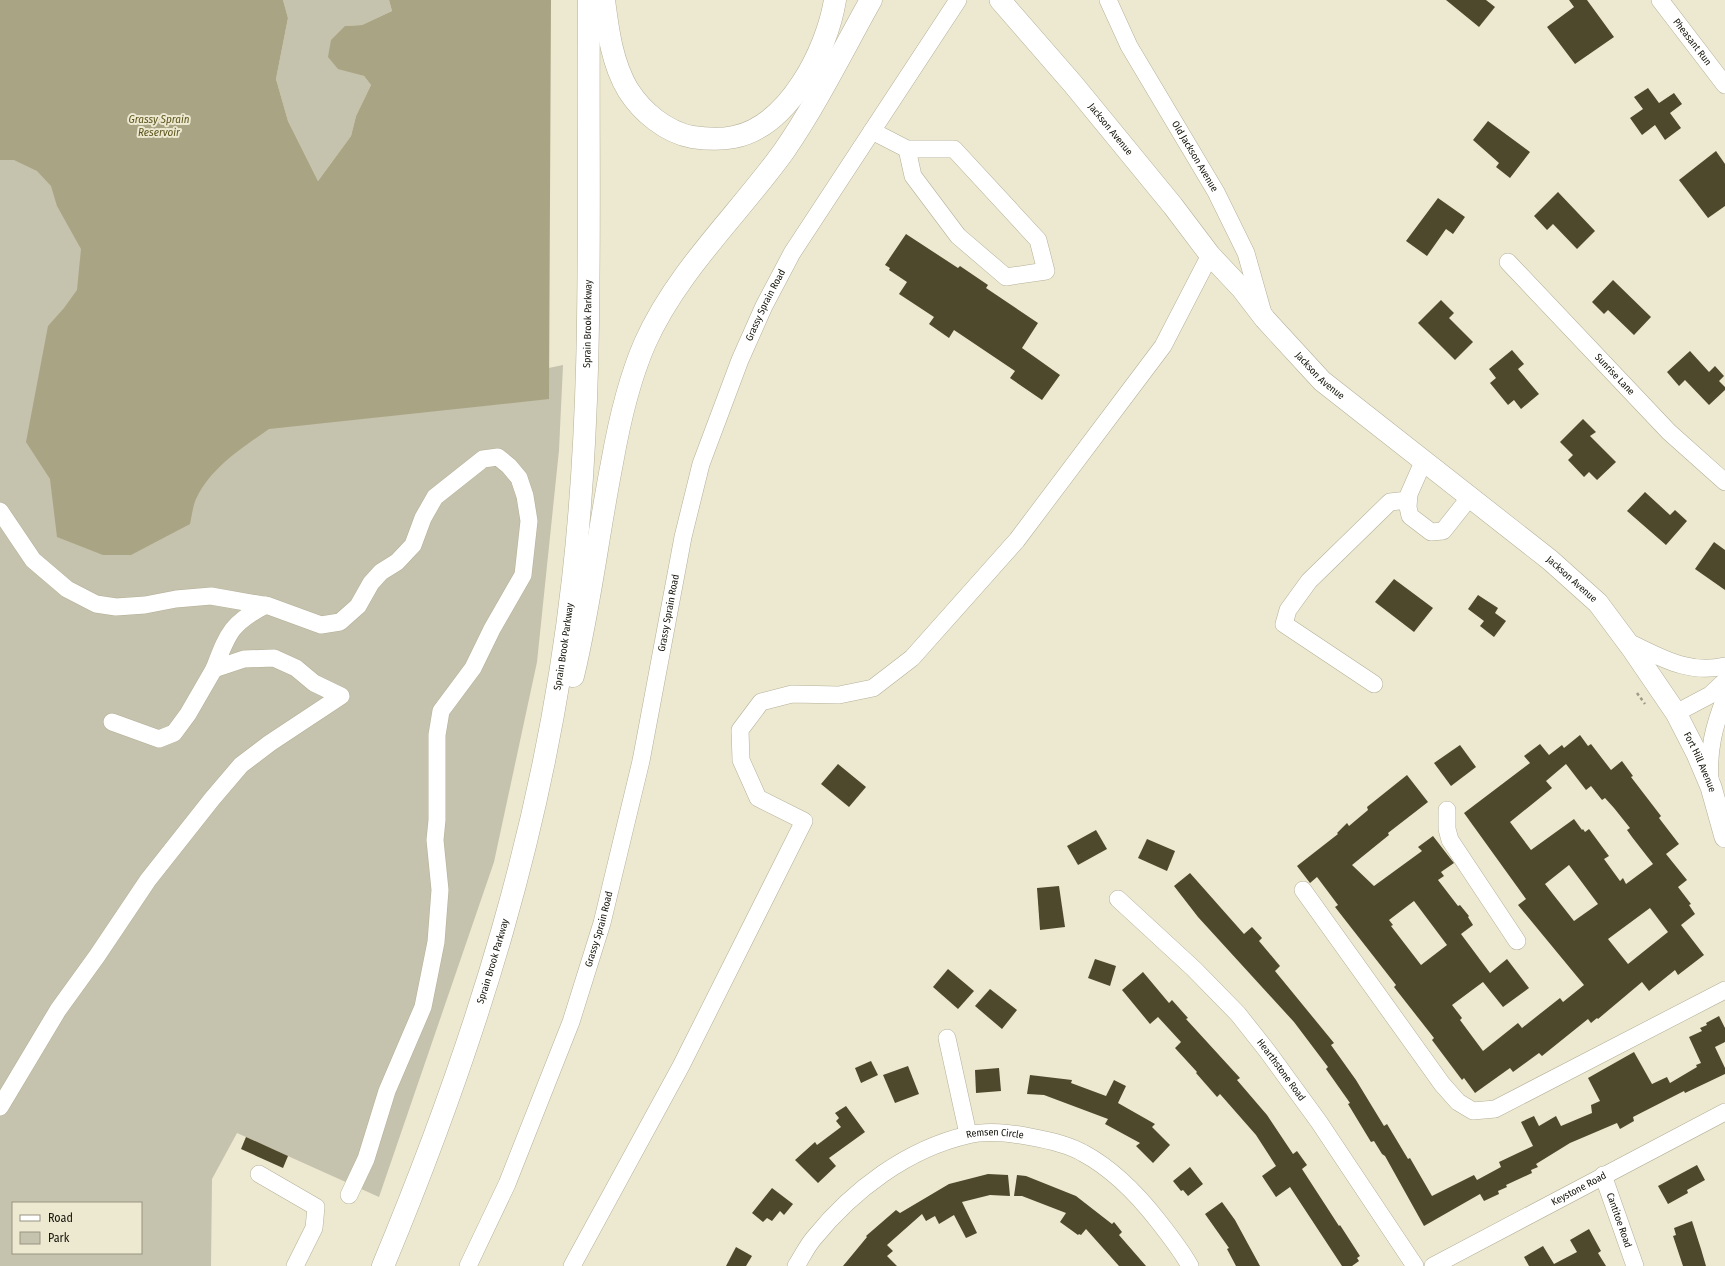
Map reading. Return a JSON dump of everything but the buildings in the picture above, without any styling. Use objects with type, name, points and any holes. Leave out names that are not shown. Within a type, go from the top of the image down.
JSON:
[{"type":"highway","name":"Sprain Brook Parkway","points":[[383,1266],[438,1129],[482,1004],[515,892],[532,824],[560,678],[574,578],[579,516],[588,329],[589,0]]},
{"type":"highway","points":[[604,0],[608,32],[617,65],[628,90],[640,106],[654,119],[669,129],[686,136],[719,139],[736,137],[751,131],[778,113],[790,99],[801,84],[817,55],[830,21],[835,0]]},
{"type":"highway","points":[[532,824],[583,637],[615,445],[626,399],[644,345],[671,295],[784,150],[819,93],[871,0]]},
{"type":"main road","name":"Jackson Avenue","points":[[1000,0],[1098,114],[1173,206],[1210,255],[1242,289],[1265,319],[1322,381],[1550,560],[1598,603],[1676,714]]},
{"type":"main road","name":"Fort Hill Avenue","points":[[1676,714],[1697,754],[1711,787],[1725,837]]},
{"type":"street","name":"Grassy Sprain Road","points":[[468,1266],[506,1184],[571,1022],[602,923],[641,761],[683,537],[701,464],[740,360],[764,306],[792,253],[958,0]]},
{"type":"street","name":"Old Jackson Avenue","points":[[1108,0],[1129,46],[1216,192],[1246,253],[1265,319]]},
{"type":"street","name":"Pheasant Run","points":[[1660,0],[1725,85]]},
{"type":"street","points":[[872,132],[907,148],[954,149],[1038,240],[1046,271],[1006,277],[958,236],[913,176],[907,148]]},
{"type":"street","points":[[572,1266],[680,1066],[804,821],[758,798],[741,760],[740,730],[761,702],[792,694],[839,696],[873,688],[912,658],[1017,540],[1163,346],[1210,255]]},
{"type":"street","name":"Sunrise Lane","points":[[1508,262],[1669,432],[1725,482]]},
{"type":"street","points":[[0,511],[33,560],[67,589],[96,604],[116,606],[145,605],[176,599],[211,596],[266,605],[321,625],[340,622],[358,606],[371,583],[382,572],[397,562],[413,545],[423,518],[435,497],[483,459],[498,458],[509,466],[519,478],[525,496],[529,521],[523,575],[492,629],[473,668],[442,711],[437,734],[437,820],[435,840],[440,890],[436,942],[423,1007],[387,1091],[366,1159],[349,1195]]},
{"type":"street","points":[[1424,460],[1408,500],[1410,516],[1431,532],[1443,531],[1470,497]]},
{"type":"street","points":[[1374,684],[1284,624],[1288,610],[1309,581],[1390,502],[1408,500]]},
{"type":"street","points":[[112,722],[159,739],[174,733],[188,714],[214,669],[226,637],[245,616],[266,605]]},
{"type":"street","points":[[1626,641],[1682,666],[1695,669],[1713,669],[1725,666]]},
{"type":"street","points":[[0,1107],[58,1010],[97,956],[148,880],[212,799],[241,765],[270,743],[340,696],[314,683],[296,668],[274,658],[244,659],[214,669]]},
{"type":"street","points":[[1676,714],[1710,695],[1725,681]]},
{"type":"street","points":[[1711,787],[1709,757],[1715,728],[1725,698]]},
{"type":"street","points":[[1447,810],[1447,829],[1450,840],[1517,941]]},
{"type":"street","points":[[1303,890],[1442,1084],[1458,1102],[1474,1111],[1495,1108],[1725,990]]},
{"type":"street","name":"Hearthstone Road","points":[[1118,899],[1194,969],[1238,1014],[1319,1122],[1415,1266]]},
{"type":"street","points":[[947,1038],[968,1134]]},
{"type":"street","name":"Keystone Road","points":[[1433,1266],[1602,1175],[1725,1112]]},
{"type":"street","name":"Remsen Circle","points":[[796,1266],[814,1239],[832,1218],[875,1179],[920,1151],[968,1134],[1004,1132],[1051,1140],[1083,1152],[1116,1176],[1148,1207],[1183,1253],[1190,1266]]},
{"type":"street","points":[[259,1174],[316,1207],[314,1228],[295,1266]]},
{"type":"street","name":"Cantitoe Road","points":[[1602,1175],[1635,1266]]},
{"type":"green space","points":[[283,0],[389,0],[392,11],[362,25],[345,26],[338,68],[364,76],[371,85],[356,116],[351,136],[318,181],[288,121],[276,79],[288,18]]},
{"type":"green space","points":[[0,136],[113,188],[253,418],[309,418],[563,365],[559,450],[537,662],[494,862],[379,1197],[237,1133],[212,1179],[211,1266],[0,1266]]},
{"type":"shaded area","points":[[0,0],[283,0],[288,18],[276,79],[288,121],[318,181],[351,136],[356,116],[371,85],[364,76],[338,69],[328,57],[331,40],[345,26],[362,25],[392,11],[389,0],[551,0],[549,399],[269,429],[228,459],[211,476],[203,486],[196,500],[190,524],[131,555],[103,555],[57,537],[50,479],[26,442],[48,326],[77,290],[81,249],[57,206],[51,186],[37,171],[14,160],[0,160]]},
{"type":"water label","name":"Grassy Sprain Reservoir","points":[[159,125]]}]
